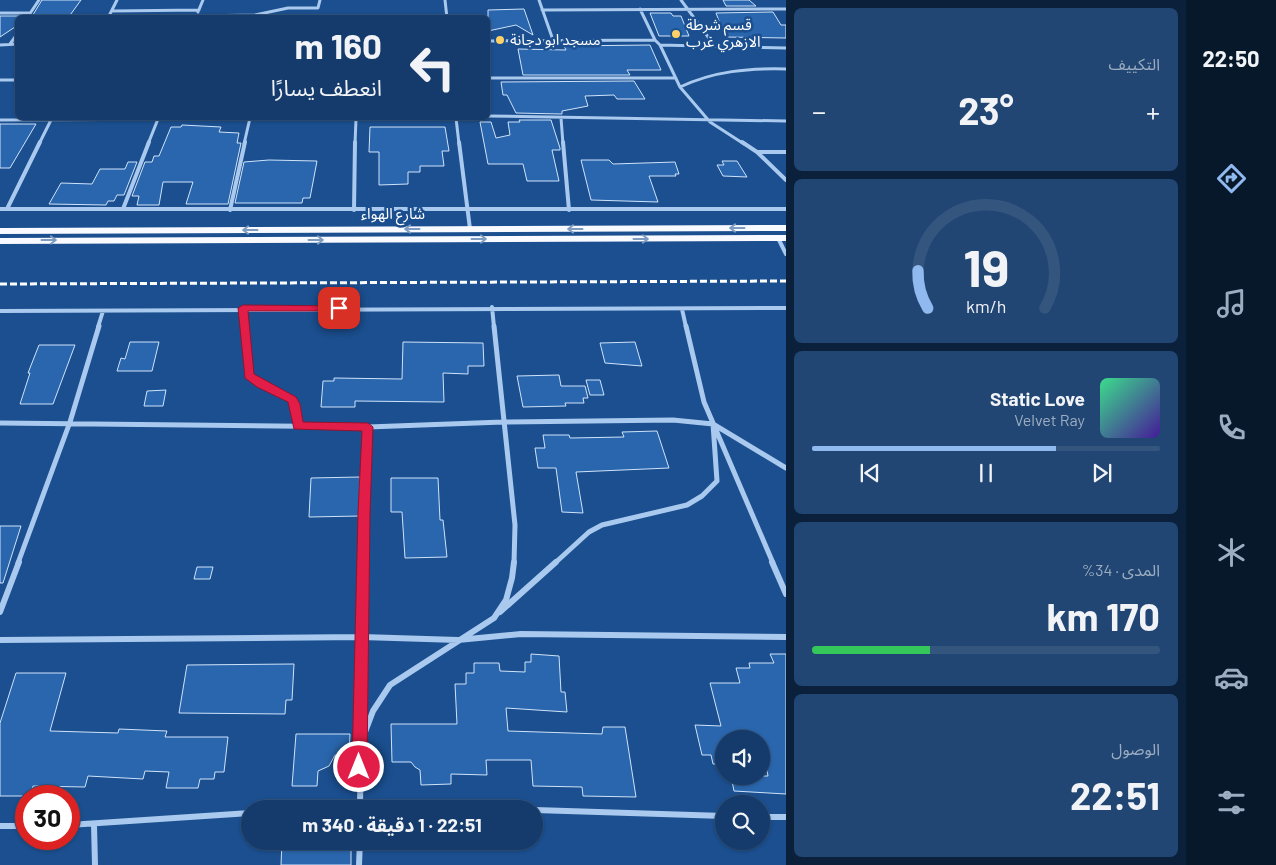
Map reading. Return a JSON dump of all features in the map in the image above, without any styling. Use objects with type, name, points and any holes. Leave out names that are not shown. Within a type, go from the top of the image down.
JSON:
[{"type":"highway","name":"شارع الهواء","points":[[0,231],[786,228]]},
{"type":"highway","name":"شارع الهواء","points":[[0,240],[782,238]]},
{"type":"street","points":[[0,13],[30,13],[39,0]]},
{"type":"street","points":[[110,15],[117,0]]},
{"type":"street","points":[[198,15],[203,0]]},
{"type":"street","points":[[259,15],[288,8],[318,8],[320,0]]},
{"type":"street","points":[[445,0],[447,15]]},
{"type":"street","points":[[539,0],[553,40]]},
{"type":"street","points":[[681,0],[714,45]]},
{"type":"street","points":[[640,9],[680,87],[710,122],[757,152],[786,180]]},
{"type":"street","points":[[542,10],[786,9]]},
{"type":"street","points":[[112,11],[199,10]]},
{"type":"street","points":[[10,44],[15,37]]},
{"type":"street","points":[[490,41],[655,40]]},
{"type":"street","points":[[0,44],[15,44]]},
{"type":"street","points":[[660,45],[786,48]]},
{"type":"street","points":[[680,87],[704,76],[719,72],[750,69],[786,70]]},
{"type":"street","points":[[490,78],[676,78]]},
{"type":"street","points":[[0,80],[15,80]]},
{"type":"street","points":[[490,116],[710,122],[786,122]]},
{"type":"street","points":[[561,118],[569,210]]},
{"type":"street","points":[[0,120],[15,120]]},
{"type":"street","points":[[7,209],[52,120]]},
{"type":"street","points":[[123,209],[158,120]]},
{"type":"street","points":[[230,210],[249,120]]},
{"type":"street","points":[[354,210],[356,120]]},
{"type":"street","points":[[456,120],[470,229]]},
{"type":"street","points":[[757,152],[786,152]]},
{"type":"street","points":[[0,209],[786,209]]},
{"type":"street","points":[[782,238],[786,254]]},
{"type":"street","points":[[492,307],[502,422],[515,516],[512,583],[504,602],[494,618]]},
{"type":"street","points":[[0,311],[492,307],[786,308]]},
{"type":"street","points":[[243,308],[249,376],[261,385],[292,400],[295,404],[298,426]]},
{"type":"street","points":[[682,309],[704,402],[786,594]]},
{"type":"street","points":[[0,612],[70,422],[103,311]]},
{"type":"street","points":[[0,423],[70,422],[368,427],[502,422],[673,420],[713,424],[786,468]]},
{"type":"street","points":[[359,748],[373,711],[390,685],[494,618],[590,532],[603,524],[677,507],[700,498],[717,481],[713,424]]},
{"type":"street","points":[[360,800],[359,748],[368,427]]},
{"type":"street","points":[[0,640],[362,636],[458,640],[521,634],[786,637]]},
{"type":"street","points":[[543,810],[715,816]]},
{"type":"street","points":[[80,825],[241,814]]},
{"type":"street","points":[[770,817],[786,817]]},
{"type":"street","points":[[94,824],[95,865]]},
{"type":"street","points":[[0,826],[15,826]]},
{"type":"street","points":[[360,850],[360,865]]},
{"type":"building","points":[[42,0],[81,0],[70,15],[33,15]]},
{"type":"building","points":[[723,0],[749,0],[756,6],[726,6]]},
{"type":"building","points":[[524,9],[533,35],[516,25],[490,31],[490,15],[488,15],[488,10]]},
{"type":"building","points":[[773,12],[781,25],[786,25],[786,38],[725,37],[716,13]]},
{"type":"building","points":[[650,13],[671,13],[673,16],[681,16],[689,36],[659,36]]},
{"type":"building","points":[[0,16],[15,16],[15,27],[0,37]]},
{"type":"building","points":[[650,45],[661,70],[627,70],[630,75],[523,75],[518,49],[566,50],[564,46]]},
{"type":"building","points":[[634,81],[645,99],[617,99],[614,95],[585,96],[588,106],[562,111],[562,114],[516,113],[507,95],[503,95],[501,82]]},
{"type":"building","points":[[519,120],[551,120],[560,148],[560,150],[552,150],[559,181],[527,181],[523,164],[488,164],[480,122],[491,122],[496,138],[510,135],[508,122],[520,122]]},
{"type":"building","points":[[0,124],[36,124],[10,168],[0,168]]},
{"type":"building","points":[[182,125],[221,127],[219,132],[239,133],[237,143],[241,143],[228,204],[186,204],[193,182],[163,182],[159,205],[137,205],[139,196],[132,196],[145,162],[152,162],[154,156],[159,156],[171,127],[181,127]]},
{"type":"building","points":[[370,127],[445,127],[449,151],[442,151],[444,166],[420,166],[420,172],[408,172],[408,184],[379,185],[379,152],[369,152]]},
{"type":"building","points":[[269,160],[317,161],[310,198],[303,198],[302,203],[235,203],[244,162]]},
{"type":"building","points":[[581,160],[609,160],[613,164],[675,162],[679,174],[675,174],[676,176],[649,176],[658,202],[591,200]]},
{"type":"building","points":[[722,161],[737,161],[747,177],[723,176],[717,165],[724,165]]},
{"type":"building","points":[[128,162],[137,162],[124,195],[117,195],[114,201],[108,201],[106,205],[49,204],[61,183],[92,184],[100,169],[125,169]]},
{"type":"building","points":[[130,342],[159,342],[152,371],[117,371],[121,358],[125,359]]},
{"type":"building","points":[[403,342],[483,343],[484,366],[468,366],[468,374],[443,373],[444,402],[355,401],[355,407],[321,407],[323,381],[334,381],[334,378],[402,379]]},
{"type":"building","points":[[635,342],[642,366],[605,363],[600,343]]},
{"type":"building","points":[[39,345],[75,345],[53,404],[20,404],[30,373],[28,373]]},
{"type":"building","points":[[559,375],[561,386],[585,386],[588,398],[583,398],[584,403],[565,403],[566,406],[523,407],[517,376]]},
{"type":"building","points":[[586,380],[600,380],[604,395],[590,395]]},
{"type":"building","points":[[166,390],[163,406],[144,406],[147,391]]},
{"type":"building","points":[[657,431],[669,468],[576,472],[583,513],[562,512],[556,468],[538,468],[535,448],[545,448],[543,435],[569,435],[570,438],[624,437],[622,432]]},
{"type":"building","points":[[360,477],[360,516],[309,517],[311,478]]},
{"type":"building","points":[[391,478],[438,478],[440,520],[443,520],[447,557],[405,558],[402,512],[391,512]]},
{"type":"building","points":[[0,526],[21,526],[3,583],[0,583]]},
{"type":"building","points":[[197,567],[213,567],[210,579],[194,579]]},
{"type":"building","points":[[531,654],[559,656],[561,692],[565,692],[567,712],[506,708],[508,731],[602,734],[603,727],[625,727],[636,797],[583,796],[582,787],[533,786],[531,760],[486,760],[487,775],[451,774],[451,784],[421,785],[420,770],[411,762],[392,762],[391,724],[457,724],[455,684],[466,684],[466,673],[474,673],[474,663],[499,663],[500,671],[525,672],[525,662],[531,662]]},
{"type":"building","points":[[770,654],[786,654],[786,794],[734,791],[733,785],[770,785],[770,730],[715,730],[715,764],[713,764],[711,755],[702,755],[695,725],[721,726],[710,683],[740,683],[736,668],[750,668],[749,663],[774,663]]},
{"type":"building","points":[[294,664],[292,700],[286,700],[285,714],[179,713],[187,665]]},
{"type":"building","points":[[16,673],[66,673],[50,731],[118,733],[119,729],[167,731],[165,737],[228,737],[224,772],[215,772],[214,779],[200,779],[198,788],[166,788],[169,772],[145,771],[143,779],[88,776],[85,787],[80,787],[80,785],[15,785],[15,796],[0,796],[0,723]]},
{"type":"building","points":[[296,734],[350,734],[349,755],[335,755],[329,766],[318,771],[317,786],[292,786]]},
{"type":"building","points":[[282,850],[351,850],[351,865],[281,865]]},
{"type":"railway","points":[[0,284],[786,281]]},
{"type":"place","name":"قسم شرطة الازهري غرب","points":[[676,34]]},
{"type":"place","name":"مسجد ابو دجانة","points":[[500,40]]},
{"type":"route","points":[[339,308],[243,308],[249,376],[261,385],[292,400],[295,404],[298,426],[368,427],[364,513],[359,767]]}]
